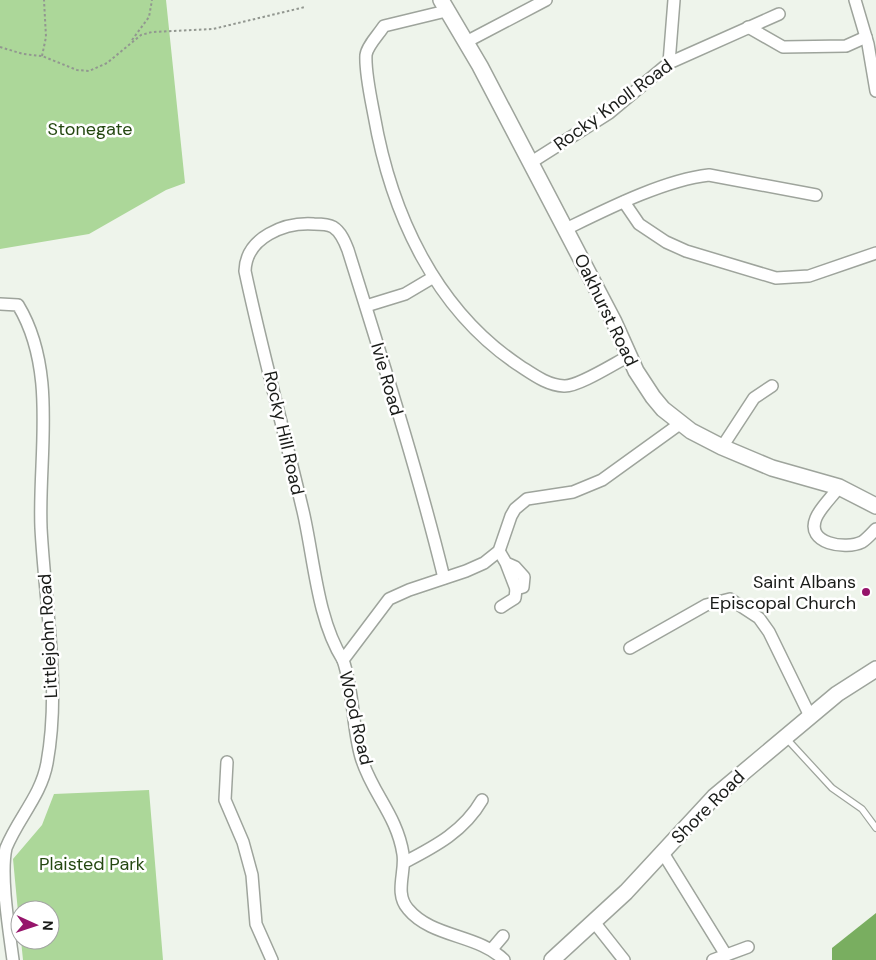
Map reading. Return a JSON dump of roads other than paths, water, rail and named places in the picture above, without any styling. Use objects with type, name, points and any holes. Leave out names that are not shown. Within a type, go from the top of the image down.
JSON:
[{"type":"street","points":[[466,42],[546,0]]},
{"type":"street","points":[[669,63],[674,0]]},
{"type":"street","points":[[855,0],[866,37],[876,91]]},
{"type":"street","points":[[444,5],[384,26],[366,54],[372,106],[382,153],[394,193],[418,251],[432,278],[483,340],[544,382],[566,387],[629,356]]},
{"type":"street","name":"Oakhurst Road","points":[[444,5],[466,42],[566,229],[614,322],[629,356],[653,397],[681,423],[722,447],[772,468],[839,487],[876,506]]},
{"type":"street","name":"Rocky Knoll Road","points":[[530,163],[608,113],[669,63],[779,14]]},
{"type":"street","points":[[748,27],[783,47],[846,46],[866,37]]},
{"type":"street","points":[[566,229],[624,202],[685,179],[709,175],[816,195]]},
{"type":"street","points":[[624,202],[639,224],[666,242],[686,251],[776,278],[809,276],[876,253]]},
{"type":"street","name":"Ivie Road","points":[[290,224],[327,225],[338,232],[348,250],[432,529],[444,578]]},
{"type":"street","name":"Rocky Hill Road","points":[[290,224],[275,230],[256,245],[248,255],[244,271],[285,445],[303,511],[326,623],[333,645],[343,660]]},
{"type":"street","points":[[366,306],[405,294],[432,278]]},
{"type":"street","name":"Littlejohn Road","points":[[0,304],[18,305],[32,336],[41,388],[44,424],[41,528],[48,608],[51,721],[47,764],[39,791],[2,853],[3,888],[13,960]]},
{"type":"street","points":[[722,447],[754,398],[772,386]]},
{"type":"street","points":[[501,608],[512,601],[516,589],[522,586],[524,577],[515,567],[506,563],[499,551],[510,516],[515,509],[527,499],[572,492],[602,480],[681,423]]},
{"type":"street","points":[[839,487],[816,518],[814,528],[819,536],[827,543],[839,547],[861,542],[876,529]]},
{"type":"street","name":"Wood Road","points":[[499,551],[484,563],[398,594],[389,600],[343,660],[349,681],[362,759],[399,832],[405,862],[400,891],[407,909],[443,932],[492,949],[504,960]]},
{"type":"street","points":[[630,648],[706,605],[730,599],[759,618],[769,632],[810,716]]},
{"type":"street","name":"Shore Road","points":[[552,960],[626,892],[714,797],[810,716],[854,682],[876,669]]},
{"type":"street","points":[[227,762],[225,800],[243,842],[252,874],[256,924],[272,960]]},
{"type":"street","points":[[405,862],[436,846],[460,828],[482,800]]},
{"type":"street","points":[[663,853],[726,955]]},
{"type":"street","points":[[594,922],[624,960]]},
{"type":"street","points":[[492,949],[503,936]]},
{"type":"street","points":[[714,960],[748,947]]},
{"type":"lane","points":[[785,737],[832,788],[862,809],[876,828]]},
{"type":"place","name":"Saint Albans Episcopal Church","points":[[866,592]]},
{"type":"park label","name":"Stonegate","points":[[90,129]]},
{"type":"park label","name":"Plaisted Park","points":[[92,864]]}]
